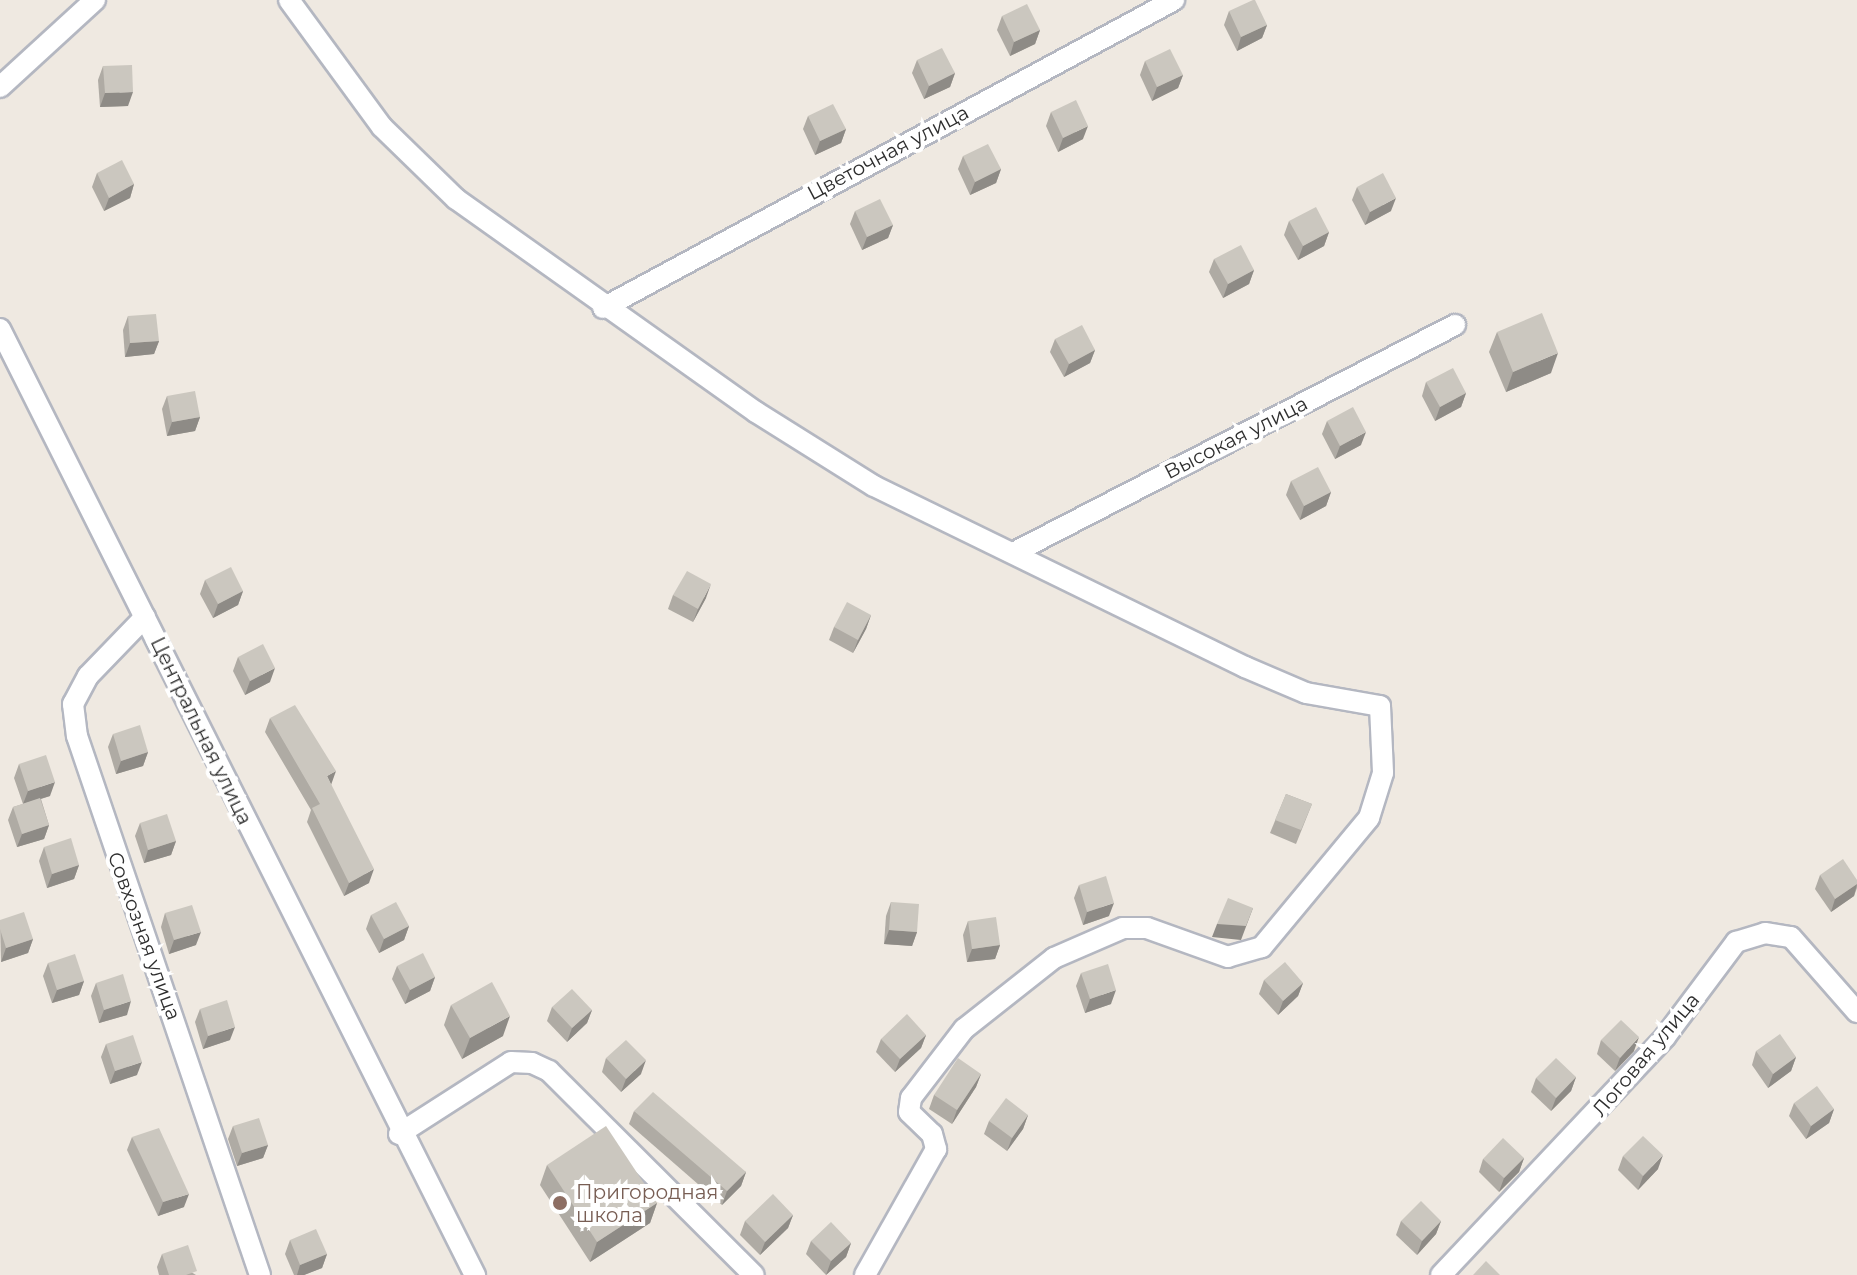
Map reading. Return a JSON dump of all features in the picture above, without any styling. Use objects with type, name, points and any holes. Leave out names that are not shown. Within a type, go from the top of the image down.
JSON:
[{"type":"street","points":[[0,87],[95,0]]},
{"type":"street","points":[[289,0],[382,127],[419,165],[603,308],[874,486],[1017,551],[1286,686],[1380,706],[1383,773],[1369,818],[1262,947],[1228,957],[1147,928],[1115,931],[1054,958],[964,1029],[911,1098],[909,1112],[932,1134],[936,1149],[865,1275]]},
{"type":"street","name":"Цветочная улица","points":[[603,308],[1174,0]]},
{"type":"street","name":"Высокая улица","points":[[1017,551],[1455,325]]},
{"type":"street","name":"Центральная улица","points":[[0,329],[399,1134],[475,1275]]},
{"type":"street","name":"Совхозная улица","points":[[145,617],[88,676],[73,704],[77,736],[260,1275]]},
{"type":"street","name":"Логовая улица","points":[[1441,1275],[1665,1037],[1736,942],[1765,933],[1791,937],[1857,1012]]},
{"type":"street","points":[[399,1134],[511,1062],[532,1063],[549,1071],[754,1275]]},
{"type":"building","points":[[1253,0],[1267,25],[1241,37],[1229,11]]},
{"type":"building","points":[[1027,4],[1040,30],[1014,42],[1002,16]]},
{"type":"building","points":[[942,48],[955,73],[929,86],[917,60]]},
{"type":"building","points":[[1170,49],[1183,75],[1157,87],[1145,61]]},
{"type":"building","points":[[132,65],[133,92],[105,93],[103,66]]},
{"type":"building","points":[[1076,100],[1088,126],[1063,138],[1051,112]]},
{"type":"building","points":[[833,104],[846,129],[820,141],[808,116]]},
{"type":"building","points":[[988,144],[1001,169],[975,182],[963,156]]},
{"type":"building","points":[[122,160],[134,184],[109,198],[97,173]]},
{"type":"building","points":[[1383,173],[1396,198],[1370,212],[1357,187]]},
{"type":"building","points":[[880,199],[893,225],[867,237],[855,211]]},
{"type":"building","points":[[1316,207],[1329,232],[1303,246],[1289,221]]},
{"type":"building","points":[[1241,245],[1254,270],[1228,284],[1214,259]]},
{"type":"building","points":[[1542,313],[1558,353],[1513,372],[1497,332]]},
{"type":"building","points":[[156,314],[159,341],[130,343],[128,316]]},
{"type":"building","points":[[1082,325],[1095,350],[1069,364],[1055,339]]},
{"type":"building","points":[[1453,368],[1466,393],[1440,407],[1426,382]]},
{"type":"building","points":[[195,391],[200,417],[172,422],[167,396]]},
{"type":"building","points":[[1353,407],[1366,432],[1340,446],[1327,421]]},
{"type":"building","points":[[1318,467],[1331,492],[1304,506],[1291,481]]},
{"type":"building","points":[[231,567],[243,591],[218,604],[205,580]]},
{"type":"building","points":[[687,571],[711,584],[698,609],[673,595]]},
{"type":"building","points":[[847,602],[871,615],[858,640],[834,627]]},
{"type":"building","points":[[263,644],[275,668],[250,681],[238,657]]},
{"type":"building","points":[[295,705],[336,771],[327,776],[374,869],[349,883],[312,808],[320,804],[270,718]]},
{"type":"building","points":[[140,725],[148,752],[121,761],[113,734]]},
{"type":"building","points":[[46,755],[55,782],[28,791],[19,764]]},
{"type":"building","points":[[1286,794],[1312,804],[1301,830],[1275,820]]},
{"type":"building","points":[[40,798],[49,825],[22,834],[13,807]]},
{"type":"building","points":[[167,814],[176,841],[148,850],[140,823]]},
{"type":"building","points":[[71,838],[79,865],[52,874],[44,847]]},
{"type":"building","points":[[1843,859],[1857,884],[1835,899],[1820,875]]},
{"type":"building","points":[[1106,876],[1114,903],[1087,912],[1079,885]]},
{"type":"building","points":[[1228,898],[1253,908],[1246,926],[1217,924]]},
{"type":"building","points":[[396,902],[409,926],[384,939],[371,915]]},
{"type":"building","points":[[891,902],[919,904],[917,932],[889,930]]},
{"type":"building","points":[[192,905],[201,932],[174,940],[165,913]]},
{"type":"building","points":[[24,912],[33,939],[6,948],[0,920]]},
{"type":"building","points":[[996,917],[1000,945],[972,949],[968,921]]},
{"type":"building","points":[[423,953],[435,977],[410,990],[397,966]]},
{"type":"building","points":[[75,954],[84,981],[57,990],[48,963]]},
{"type":"building","points":[[1285,962],[1303,983],[1283,1001],[1264,980]]},
{"type":"building","points":[[1108,964],[1116,990],[1090,999],[1081,973]]},
{"type":"building","points":[[123,974],[131,1001],[104,1010],[96,983]]},
{"type":"building","points":[[492,982],[510,1016],[470,1038],[451,1005]]},
{"type":"building","points":[[572,989],[592,1010],[572,1028],[552,1007]]},
{"type":"building","points":[[227,1000],[235,1027],[208,1036],[200,1009]]},
{"type":"building","points":[[907,1014],[926,1035],[900,1059],[881,1039]]},
{"type":"building","points":[[1621,1020],[1639,1037],[1620,1058],[1601,1040]]},
{"type":"building","points":[[1780,1034],[1796,1057],[1773,1074],[1756,1051]]},
{"type":"building","points":[[133,1035],[142,1062],[115,1071],[106,1044]]},
{"type":"building","points":[[626,1040],[646,1060],[626,1079],[606,1058]]},
{"type":"building","points":[[958,1058],[981,1074],[957,1110],[934,1095]]},
{"type":"building","points":[[1556,1058],[1576,1077],[1556,1098],[1536,1078]]},
{"type":"building","points":[[1817,1086],[1834,1109],[1811,1126],[1794,1103]]},
{"type":"building","points":[[653,1092],[746,1172],[727,1191],[634,1111]]},
{"type":"building","points":[[1006,1098],[1028,1115],[1012,1138],[989,1121]]},
{"type":"building","points":[[259,1118],[268,1145],[242,1153],[233,1126]]},
{"type":"building","points":[[606,1126],[657,1203],[597,1242],[547,1165]]},
{"type":"building","points":[[159,1128],[189,1194],[163,1202],[132,1137]]},
{"type":"building","points":[[1643,1136],[1663,1155],[1643,1176],[1623,1156]]},
{"type":"building","points":[[1503,1138],[1524,1158],[1504,1178],[1483,1159]]},
{"type":"building","points":[[773,1194],[793,1215],[765,1242],[745,1221]]},
{"type":"building","points":[[1421,1201],[1441,1221],[1422,1241],[1401,1221]]},
{"type":"building","points":[[831,1222],[851,1243],[831,1261],[811,1241]]},
{"type":"building","points":[[316,1229],[327,1254],[300,1265],[290,1240]]},
{"type":"building","points":[[188,1245],[197,1271],[186,1275],[169,1275],[162,1254]]},
{"type":"building","points":[[1486,1261],[1500,1275],[1473,1275]]},
{"type":"place","name":"Пригородная школа","points":[[560,1203]]}]
